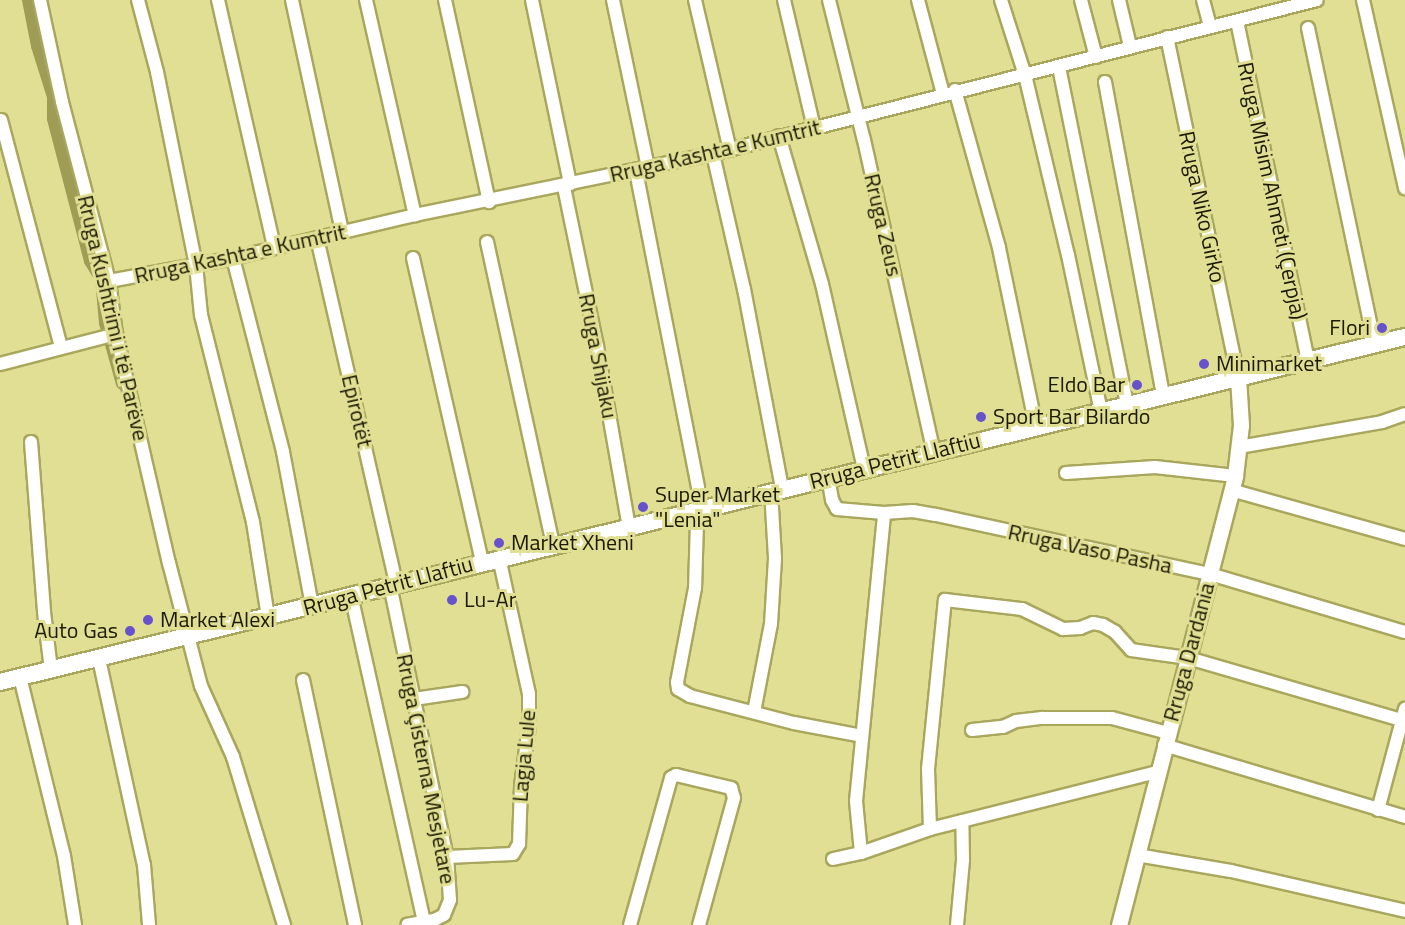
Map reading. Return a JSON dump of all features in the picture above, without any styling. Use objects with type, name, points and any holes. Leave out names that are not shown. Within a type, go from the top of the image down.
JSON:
[{"type":"main road","name":"Rruga Petrit Llaftiu","points":[[0,681],[99,659],[482,561],[699,510],[1163,394],[1405,337]]},
{"type":"street","name":"Rruga Kushtrimi i të Parëve","points":[[40,0],[62,102],[109,281],[114,334],[201,686],[233,757],[284,925]]},
{"type":"street","points":[[138,0],[157,72],[196,265],[201,315],[253,522],[268,617]]},
{"type":"street","points":[[218,0],[274,247]]},
{"type":"street","points":[[292,0],[342,232]]},
{"type":"street","points":[[366,0],[415,215]]},
{"type":"street","points":[[445,0],[489,201]]},
{"type":"street","name":"Rruga Shijaku","points":[[532,0],[629,527]]},
{"type":"street","points":[[613,0],[698,489],[695,588],[678,674],[678,689],[690,696],[862,736]]},
{"type":"street","points":[[694,0],[730,150]]},
{"type":"street","points":[[784,0],[814,128]]},
{"type":"street","name":"Rruga Zeus","points":[[829,0],[934,452]]},
{"type":"street","points":[[918,0],[999,248],[1036,426]]},
{"type":"street","points":[[1002,0],[1025,75],[1068,255],[1101,411]]},
{"type":"street","points":[[1081,0],[1096,57]]},
{"type":"street","points":[[1119,0],[1130,46]]},
{"type":"street","points":[[1203,0],[1210,27]]},
{"type":"street","name":"Rruga Kashta e Kumtrit","points":[[109,281],[233,258],[415,215],[567,186],[713,154],[949,92],[1059,67],[1130,46],[1238,21],[1290,3],[1317,0]]},
{"type":"street","points":[[1363,0],[1405,188]]},
{"type":"street","name":"Rruga Misim Ahmeti (Çerpja)","points":[[1238,21],[1308,360]]},
{"type":"street","points":[[1308,28],[1375,345]]},
{"type":"street","name":"Rruga Niko Girko","points":[[1167,37],[1238,377]]},
{"type":"street","points":[[1059,67],[1126,404]]},
{"type":"street","points":[[1105,82],[1163,394]]},
{"type":"street","points":[[1,120],[61,347]]},
{"type":"street","points":[[778,136],[822,285],[864,469]]},
{"type":"street","points":[[713,154],[744,289],[776,490],[771,624],[754,712]]},
{"type":"street","name":"Epirotët","points":[[317,238],[393,584]]},
{"type":"street","points":[[487,242],[553,544]]},
{"type":"street","points":[[233,258],[283,452],[312,606]]},
{"type":"street","points":[[413,258],[482,561]]},
{"type":"street","points":[[0,364],[114,334]]},
{"type":"street","name":"Rruga Dardania","points":[[1119,925],[1233,483],[1241,425],[1238,377]]},
{"type":"street","points":[[1239,447],[1382,422],[1405,414]]},
{"type":"street","points":[[31,442],[44,612],[51,670]]},
{"type":"street","points":[[1066,473],[1155,467],[1233,483],[1405,539]]},
{"type":"street","name":"Rruga Vaso Pasha","points":[[828,477],[832,500],[837,509],[936,515],[1210,574],[1405,632]]},
{"type":"street","points":[[861,853],[856,801],[884,513]]},
{"type":"street","name":"Lagja Lule","points":[[447,857],[513,854],[519,844],[521,786],[529,726],[529,694],[499,557]]},
{"type":"street","name":"Rruga Çisterna Mesjetare","points":[[393,584],[447,857],[450,900],[444,915],[425,923],[407,925]]},
{"type":"street","points":[[351,596],[425,923]]},
{"type":"street","points":[[930,829],[928,770],[945,600],[1022,609],[1063,629],[1080,628],[1093,623],[1115,632],[1131,650],[1188,658],[1404,717],[1378,810]]},
{"type":"street","points":[[99,659],[144,865],[149,925]]},
{"type":"street","points":[[20,677],[64,856],[75,925]]},
{"type":"street","points":[[303,680],[355,925]]},
{"type":"street","points":[[414,699],[462,692]]},
{"type":"street","points":[[972,730],[1003,727],[1016,721],[1042,718],[1112,718],[1166,739],[1405,817]]},
{"type":"street","points":[[833,859],[861,853],[930,829],[1157,772]]},
{"type":"street","points":[[630,925],[671,778],[676,775],[731,788],[735,798],[699,925]]},
{"type":"street","points":[[957,925],[963,860],[962,822]]},
{"type":"street","points":[[1137,855],[1231,871],[1405,911]]},
{"type":"waterway","points":[[28,0],[37,46],[53,97],[53,119],[90,261],[101,279],[105,323],[122,384]]},
{"type":"place","name":"Flori","points":[[1382,328]]},
{"type":"place","name":"Minimarket","points":[[1204,364]]},
{"type":"place","name":"Eldo Bar","points":[[1137,385]]},
{"type":"place","name":"Sport Bar Bilardo","points":[[981,417]]},
{"type":"place","name":"Super Market \"Lenia\"","points":[[643,507]]},
{"type":"place","name":"Market Xheni","points":[[499,543]]},
{"type":"place","name":"Lu-Ar","points":[[452,600]]},
{"type":"place","name":"Market Alexi","points":[[148,620]]},
{"type":"place","name":"Auto Gas","points":[[130,631]]}]
